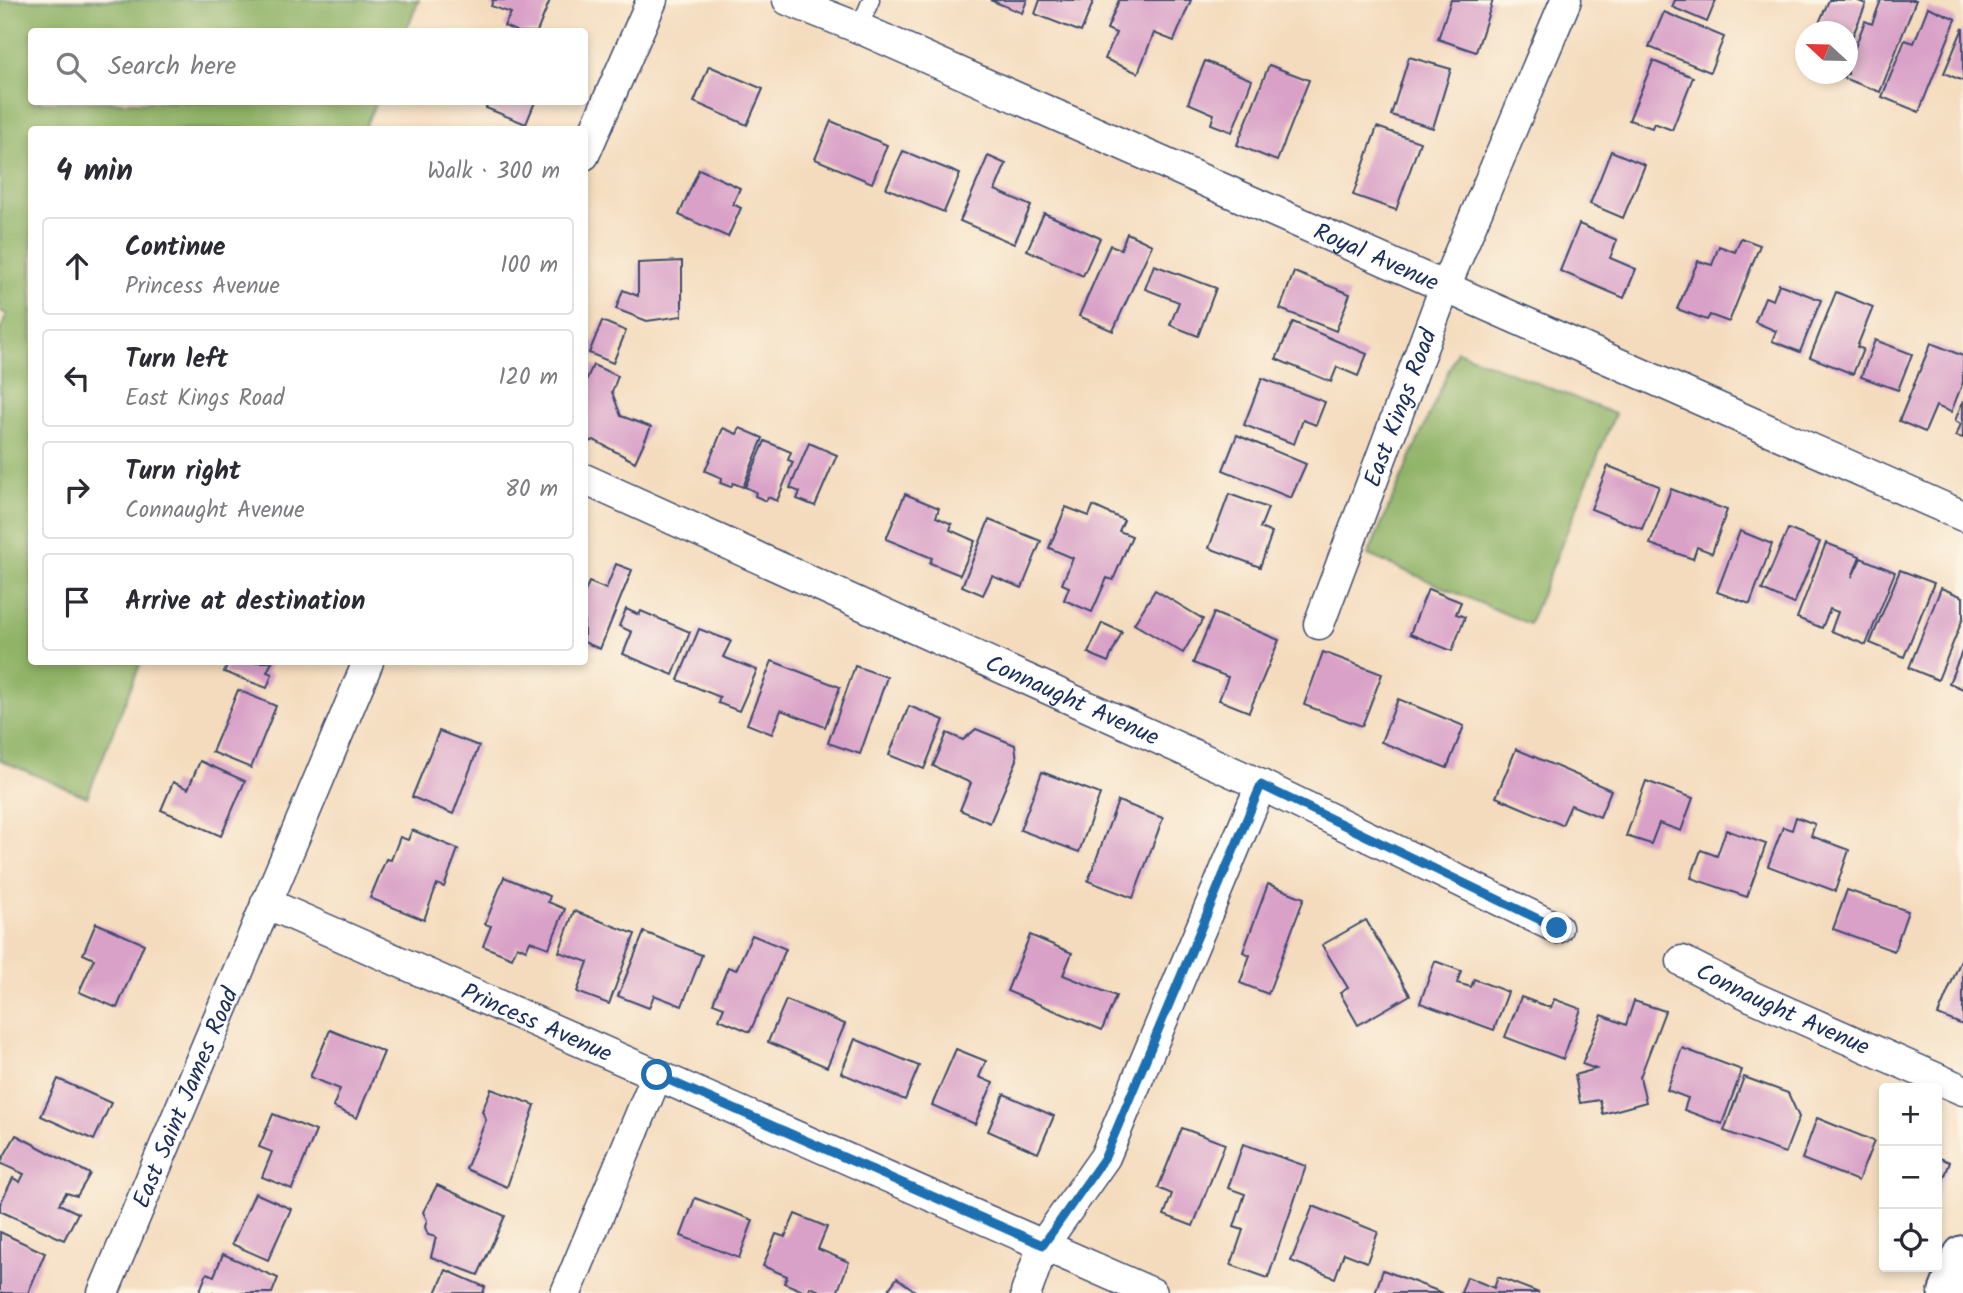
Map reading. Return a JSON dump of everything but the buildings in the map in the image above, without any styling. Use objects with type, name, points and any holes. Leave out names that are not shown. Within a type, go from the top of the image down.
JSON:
[{"type":"main road","points":[[1948,1293],[1963,1255]]},
{"type":"street","points":[[588,146],[652,0]]},
{"type":"street","name":"Royal Avenue","points":[[788,0],[1963,516]]},
{"type":"street","name":"East Kings Road","points":[[1320,624],[1445,287],[1566,0]]},
{"type":"street","name":"Connaught Avenue","points":[[588,480],[1261,785],[1557,928]]},
{"type":"street","name":"East Saint James Road","points":[[103,1293],[367,665]]},
{"type":"street","points":[[1026,1293],[1043,1245],[1105,1157],[1261,785]]},
{"type":"street","name":"Princess Avenue","points":[[266,903],[1152,1293]]},
{"type":"street","name":"Connaught Avenue","points":[[1682,961],[1753,997],[1963,1090]]},
{"type":"street","points":[[566,1293],[657,1075]]},
{"type":"lane","points":[[859,29],[871,0]]},
{"type":"green space","points":[[0,0],[419,0],[407,28],[28,28],[28,105],[375,105],[365,126],[28,126],[28,665],[140,665],[87,797],[0,760],[0,331],[7,314],[0,311]]},
{"type":"green space","points":[[1457,351],[1615,414],[1529,624],[1368,555]]},
{"type":"route","points":[[657,1075],[1043,1245],[1105,1157],[1261,785],[1557,928]]}]
